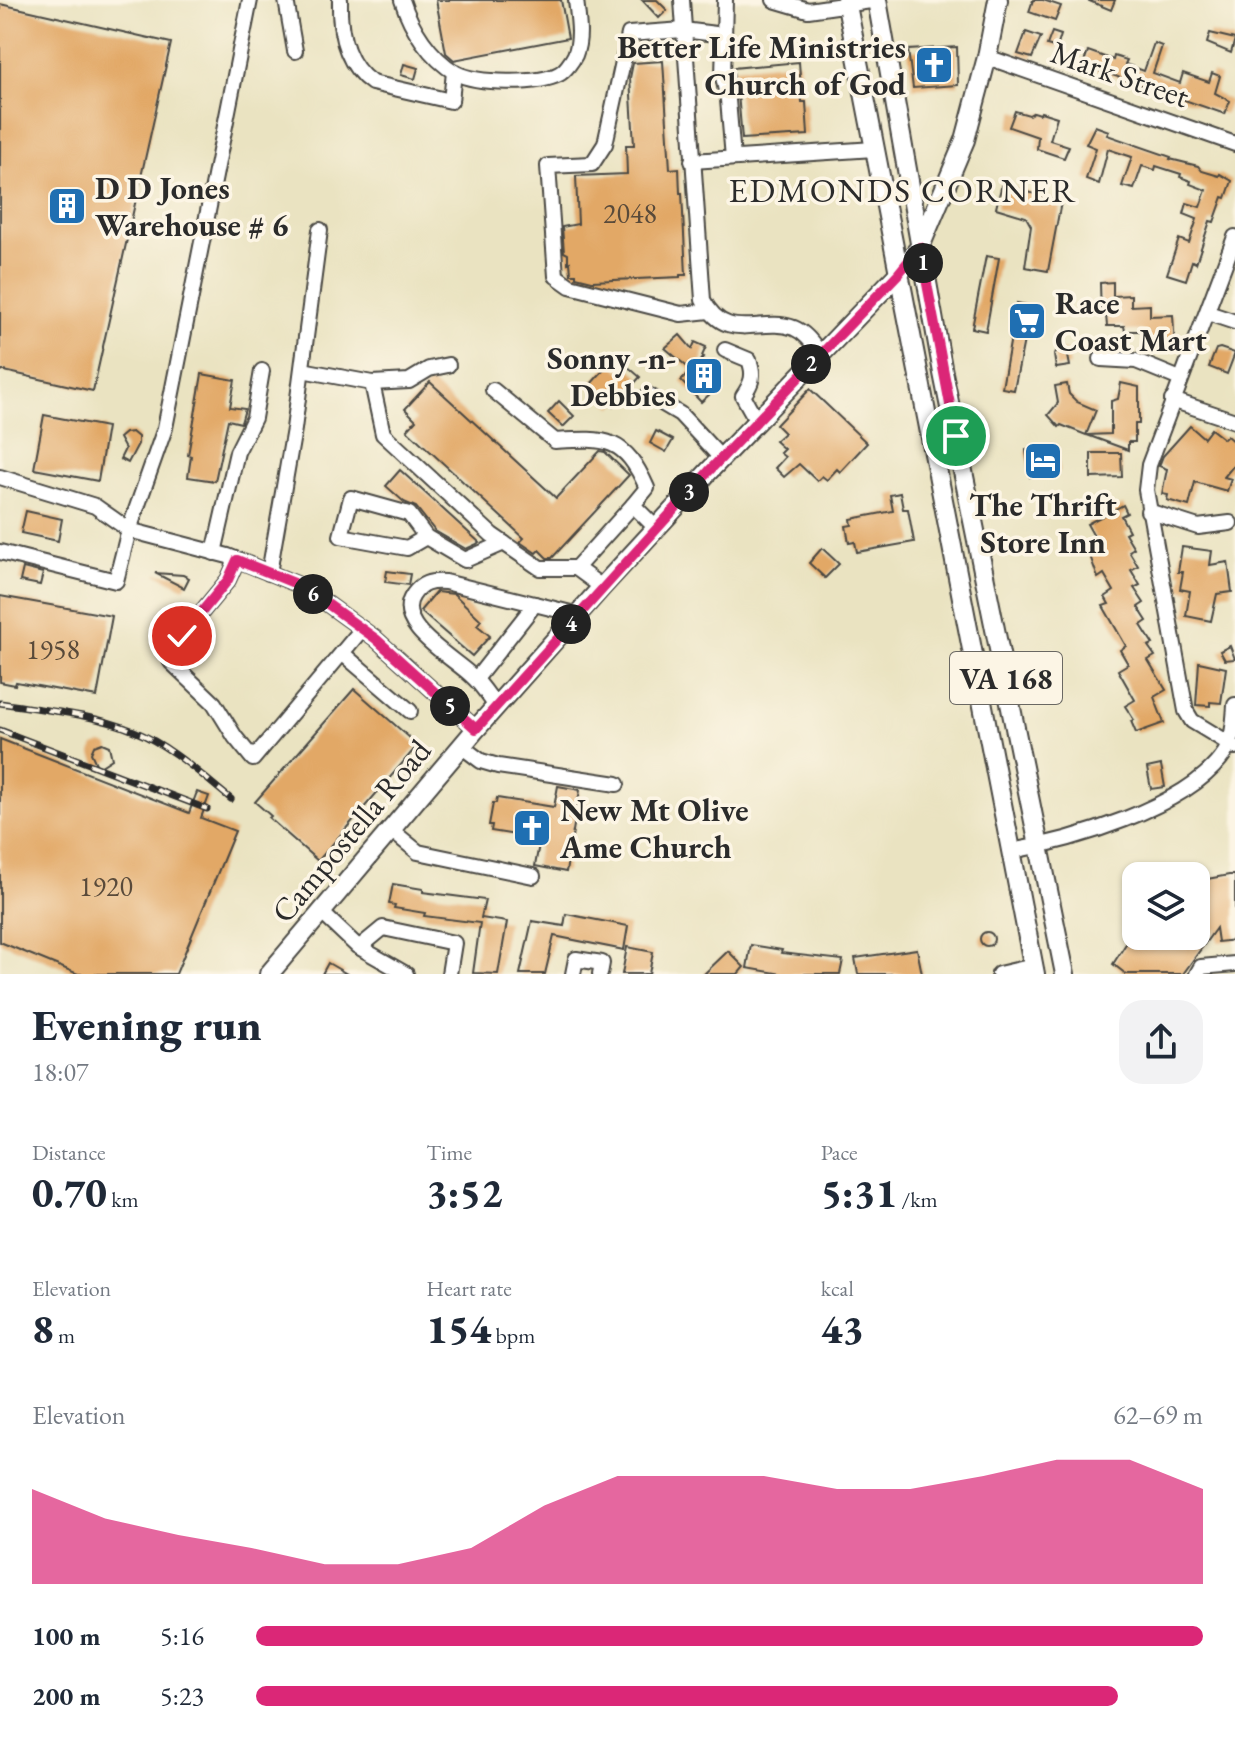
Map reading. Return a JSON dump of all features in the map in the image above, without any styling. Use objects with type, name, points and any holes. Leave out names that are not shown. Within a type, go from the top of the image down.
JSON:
[{"type":"main road","name":"VA 168","points":[[878,0],[920,247],[1065,974]]},
{"type":"main road","name":"Campostella Road","points":[[269,974],[461,746],[602,587],[920,247],[965,140],[987,57],[993,1]]},
{"type":"main road","name":"VA 168","points":[[846,3],[1034,970]]},
{"type":"street","points":[[0,552],[116,581],[129,530],[165,428],[250,0]]},
{"type":"street","points":[[286,0],[295,51]]},
{"type":"street","points":[[340,0],[340,18],[352,63],[372,83],[451,101],[454,72]]},
{"type":"street","points":[[402,0],[408,19],[428,48],[454,72],[472,80],[531,81],[561,74],[575,56],[579,34],[576,0]]},
{"type":"street","points":[[682,0],[703,300],[709,311],[741,328],[792,327],[803,333],[821,354]]},
{"type":"street","points":[[725,0],[723,77],[733,158]]},
{"type":"street","points":[[774,0],[808,10],[878,0]]},
{"type":"street","points":[[709,311],[681,314],[570,286],[556,276],[548,166],[592,164],[605,144],[629,34],[683,30],[724,35]]},
{"type":"street","name":"Mark Street","points":[[987,57],[1235,144]]},
{"type":"street","points":[[692,161],[874,149]]},
{"type":"street","points":[[269,573],[302,370],[320,230]]},
{"type":"street","points":[[1232,745],[1192,721],[1186,711],[1148,511],[1147,474],[1235,237]]},
{"type":"street","points":[[1208,313],[1235,322]]},
{"type":"street","points":[[725,350],[749,360],[753,371],[751,384],[743,396],[757,421]]},
{"type":"street","points":[[1101,359],[1136,361],[1180,379]]},
{"type":"street","points":[[302,370],[372,383],[409,381],[429,369],[448,365]]},
{"type":"street","points":[[214,553],[237,452],[254,418],[262,371]]},
{"type":"street","points":[[372,383],[383,434],[504,543],[540,568],[576,568],[602,587]]},
{"type":"street","points":[[493,390],[555,441],[598,438],[617,445],[637,466],[647,488],[576,568]]},
{"type":"street","points":[[648,395],[680,414],[721,458]]},
{"type":"street","points":[[1172,400],[1235,421]]},
{"type":"street","points":[[0,477],[95,506],[129,530],[237,560],[304,587],[362,629],[476,729]]},
{"type":"street","points":[[426,537],[407,548],[341,536],[351,498],[409,514],[426,537],[465,560],[504,543]]},
{"type":"street","points":[[633,505],[657,529]]},
{"type":"street","points":[[1148,511],[1198,527],[1230,523]]},
{"type":"street","points":[[237,560],[228,580],[182,636],[171,662],[214,703],[253,759],[362,629]]},
{"type":"street","points":[[496,706],[476,679],[413,626],[407,612],[409,601],[419,586],[433,581],[445,582],[579,615]]},
{"type":"street","points":[[476,679],[535,604]]},
{"type":"street","points":[[342,653],[410,711]]},
{"type":"street","points":[[1011,851],[1040,846],[1142,813],[1167,801],[1221,759],[1232,745],[1235,705]]},
{"type":"street","points":[[461,746],[481,761],[498,766],[617,784]]},
{"type":"street","points":[[391,830],[418,852],[533,876]]},
{"type":"street","points":[[321,912],[360,947],[406,974]]},
{"type":"street","points":[[360,947],[383,928],[454,943],[449,974]]},
{"type":"street","points":[[573,974],[576,959],[602,963],[600,974]]},
{"type":"street","points":[[1197,974],[1201,967],[1235,964]]},
{"type":"street","points":[[999,974],[1034,970]]},
{"type":"building","points":[[436,0],[561,0],[568,38],[454,60],[446,53]]},
{"type":"building","points":[[642,0],[657,0],[667,10],[659,18]]},
{"type":"building","points":[[1033,0],[1061,6],[1055,21],[1029,12]]},
{"type":"building","points":[[1087,0],[1115,0],[1111,10]]},
{"type":"building","name":"D D Jones Warehouse # 6","points":[[0,4],[171,43],[93,391],[0,370]]},
{"type":"building","points":[[1026,32],[1041,37],[1032,58],[1018,54]]},
{"type":"building","points":[[1052,32],[1061,35],[1057,48],[1047,45]]},
{"type":"building","points":[[1210,33],[1235,39],[1231,53],[1207,43]]},
{"type":"building","points":[[1154,43],[1162,46],[1153,73],[1180,83],[1183,73],[1209,82],[1212,73],[1220,76],[1215,93],[1230,101],[1225,114],[1083,65],[1088,51],[1113,60],[1114,56],[1127,60],[1125,64],[1144,71]]},
{"type":"building","name":"Better Life Ministries Church of God","points":[[957,47],[958,85],[913,88],[908,50]]},
{"type":"building","points":[[663,61],[670,169],[679,168],[682,193],[686,275],[592,281],[576,277],[576,274],[571,274],[568,254],[564,252],[562,227],[578,224],[576,176],[627,174],[626,145],[634,145],[630,78],[633,63]]},
{"type":"building","points":[[799,62],[808,135],[742,139],[733,68]]},
{"type":"building","points":[[404,64],[418,68],[415,79],[401,75]]},
{"type":"building","points":[[1015,111],[1029,115],[1041,112],[1057,117],[1050,140],[1069,146],[1064,158],[1037,149],[1038,137],[1009,127]]},
{"type":"building","points":[[1095,126],[1109,131],[1107,135],[1170,159],[1198,166],[1202,171],[1220,174],[1232,181],[1214,222],[1210,221],[1196,263],[1192,261],[1186,280],[1167,274],[1179,239],[1189,243],[1197,219],[1184,214],[1187,203],[1200,207],[1206,190],[1190,184],[1191,181],[1180,177],[1181,174],[1156,166],[1155,170],[1142,166],[1134,189],[1122,186],[1132,157],[1108,149],[1099,184],[1086,179],[1096,148],[1086,144]]},
{"type":"building","points":[[1002,184],[1061,202],[1048,271],[1025,267],[1031,226],[1026,217],[996,208]]},
{"type":"building","points":[[986,256],[999,258],[986,331],[972,328]]},
{"type":"building","points":[[1113,282],[1113,296],[1131,295],[1131,306],[1150,305],[1150,316],[1173,315],[1175,347],[1161,347],[1161,340],[1144,341],[1143,331],[1125,331],[1124,326],[1107,326],[1106,315],[1101,315],[1100,283]]},
{"type":"building","points":[[1017,303],[1041,308],[1035,337],[1025,335],[1014,390],[1002,388]]},
{"type":"building","points":[[680,335],[692,349],[695,342],[706,347],[699,363],[721,384],[701,402],[681,381],[691,370],[665,348]]},
{"type":"building","points":[[1058,349],[1067,351],[1070,366],[1056,368],[1054,355]]},
{"type":"building","points":[[1216,349],[1235,353],[1227,374],[1209,367]]},
{"type":"building","points":[[611,362],[620,371],[626,365],[640,377],[613,407],[589,386]]},
{"type":"building","points":[[202,374],[235,380],[230,407],[245,409],[241,423],[228,420],[215,481],[188,477],[191,456],[188,455]]},
{"type":"building","points":[[430,382],[556,498],[600,451],[605,452],[629,475],[552,558],[547,558],[539,550],[536,553],[520,542],[524,538],[407,430],[416,420],[405,409]]},
{"type":"building","points":[[1121,383],[1139,387],[1139,424],[1135,424],[1135,442],[1128,442],[1128,450],[1087,435],[1111,434],[1111,401],[1118,399]]},
{"type":"building","points":[[1067,384],[1069,394],[1077,402],[1096,410],[1086,435],[1061,425],[1059,427],[1048,415],[1058,403],[1055,386]]},
{"type":"building","points":[[810,389],[867,443],[840,472],[837,469],[827,480],[822,476],[817,481],[799,464],[784,477],[775,468],[785,457],[780,453],[784,449],[775,441],[784,433],[776,425]]},
{"type":"building","points":[[559,401],[574,416],[563,427],[548,413]]},
{"type":"building","points":[[44,415],[107,427],[98,481],[34,469]]},
{"type":"building","points":[[1190,426],[1204,438],[1211,429],[1224,439],[1227,436],[1235,443],[1235,464],[1224,477],[1231,479],[1227,491],[1195,482],[1189,506],[1167,500],[1168,495],[1162,494],[1167,469],[1159,466],[1163,456]]},
{"type":"building","points":[[656,431],[673,440],[666,452],[650,443]]},
{"type":"building","points":[[132,432],[138,437],[138,444],[128,463],[120,459],[125,449],[119,438]]},
{"type":"building","name":"The Thrift Store Inn","points":[[1055,445],[1060,471],[1030,477],[1026,450]]},
{"type":"building","points":[[1091,453],[1121,453],[1122,477],[1091,478]]},
{"type":"building","points":[[400,470],[479,542],[466,549],[435,531],[416,507],[404,502],[386,486]]},
{"type":"building","points":[[900,493],[903,509],[908,509],[914,542],[857,552],[855,542],[849,543],[846,526],[852,525],[851,519],[893,511],[890,495]]},
{"type":"building","points":[[1123,505],[1127,513],[1121,516],[1129,531],[1125,533],[1134,548],[1129,551],[1138,566],[1131,570],[1140,585],[1134,588],[1144,603],[1138,607],[1147,621],[1141,625],[1153,644],[1148,646],[1155,656],[1148,660],[1166,690],[1154,697],[1164,723],[1136,733],[1131,721],[1134,720],[1125,706],[1135,700],[1118,670],[1128,664],[1120,650],[1126,646],[1103,606],[1109,604],[1105,597],[1114,591],[1104,574],[1098,578],[1089,553],[1100,547],[1087,524]]},
{"type":"building","points":[[26,511],[62,519],[58,541],[21,533]]},
{"type":"building","points":[[1182,547],[1212,551],[1210,565],[1228,562],[1232,592],[1217,594],[1211,621],[1186,616],[1190,591],[1180,589],[1183,572],[1178,572]]},
{"type":"building","points":[[822,548],[839,564],[825,578],[809,563]]},
{"type":"building","points":[[23,568],[43,573],[40,585],[20,581]]},
{"type":"building","points":[[387,571],[410,574],[408,585],[385,582]]},
{"type":"building","points":[[155,573],[183,575],[189,578],[184,588]]},
{"type":"building","points":[[436,592],[454,594],[481,620],[477,625],[490,636],[472,656],[420,611]]},
{"type":"building","points":[[0,596],[112,616],[97,697],[16,682],[15,685],[0,682]]},
{"type":"building","points":[[1230,646],[1235,659],[1225,660],[1220,651]]},
{"type":"building","points":[[1199,662],[1226,668],[1221,703],[1196,705]]},
{"type":"building","points":[[354,689],[418,745],[318,861],[255,802]]},
{"type":"building","points":[[0,739],[189,813],[197,792],[209,796],[201,818],[235,831],[176,974],[78,974],[0,942]]},
{"type":"building","points":[[102,743],[109,746],[112,759],[98,768],[91,753],[94,746]]},
{"type":"building","points":[[1161,765],[1165,787],[1151,789],[1147,768]]},
{"type":"building","name":"New Mt Olive Ame Church","points":[[558,786],[580,790],[566,872],[535,866],[540,839],[491,831],[492,825],[489,825],[493,803],[497,798],[554,807]]},
{"type":"building","points":[[1235,875],[1235,940],[1218,942],[1216,928],[1210,936],[1210,878]]},
{"type":"building","points":[[393,884],[423,889],[423,892],[485,900],[481,918],[507,922],[498,974],[473,973],[480,923],[424,916],[425,913],[394,908],[395,905],[389,904]]},
{"type":"building","points":[[566,914],[628,926],[624,950],[554,936],[545,974],[520,974],[532,921],[564,926]]},
{"type":"building","points":[[987,932],[994,939],[987,946],[980,939]]},
{"type":"building","points":[[751,945],[782,950],[781,953],[843,960],[840,974],[782,974],[747,968]]},
{"type":"building","points":[[627,947],[653,952],[649,974],[622,974]]},
{"type":"building","points":[[917,949],[922,974],[858,974],[855,958]]},
{"type":"building","points":[[1122,950],[1200,950],[1183,974],[1126,974],[1113,964]]},
{"type":"building","points":[[728,951],[744,967],[738,974],[704,974]]},
{"type":"building","points":[[328,963],[347,974],[322,974]]},
{"type":"railway","points":[[0,703],[85,717],[134,731],[173,753],[231,799]]},
{"type":"railway","points":[[0,730],[207,809]]},
{"type":"place","name":"Better Life Ministries Church of God","points":[[934,65]]},
{"type":"place","name":"D D Jones Warehouse # 6","points":[[67,206]]},
{"type":"place","name":"Race Coast Mart","points":[[1027,321]]},
{"type":"place","name":"Sonny -n- Debbies","points":[[704,376]]},
{"type":"place","name":"The Thrift Store Inn","points":[[1043,461]]},
{"type":"place","name":"New Mt Olive Ame Church","points":[[532,828]]},
{"type":"district","name":"EDMONDS CORNER","points":[[903,190]]},
{"type":"route","points":[[182,636],[228,580],[237,560],[304,587],[376,639],[476,729],[602,587],[920,247],[956,436]]}]
